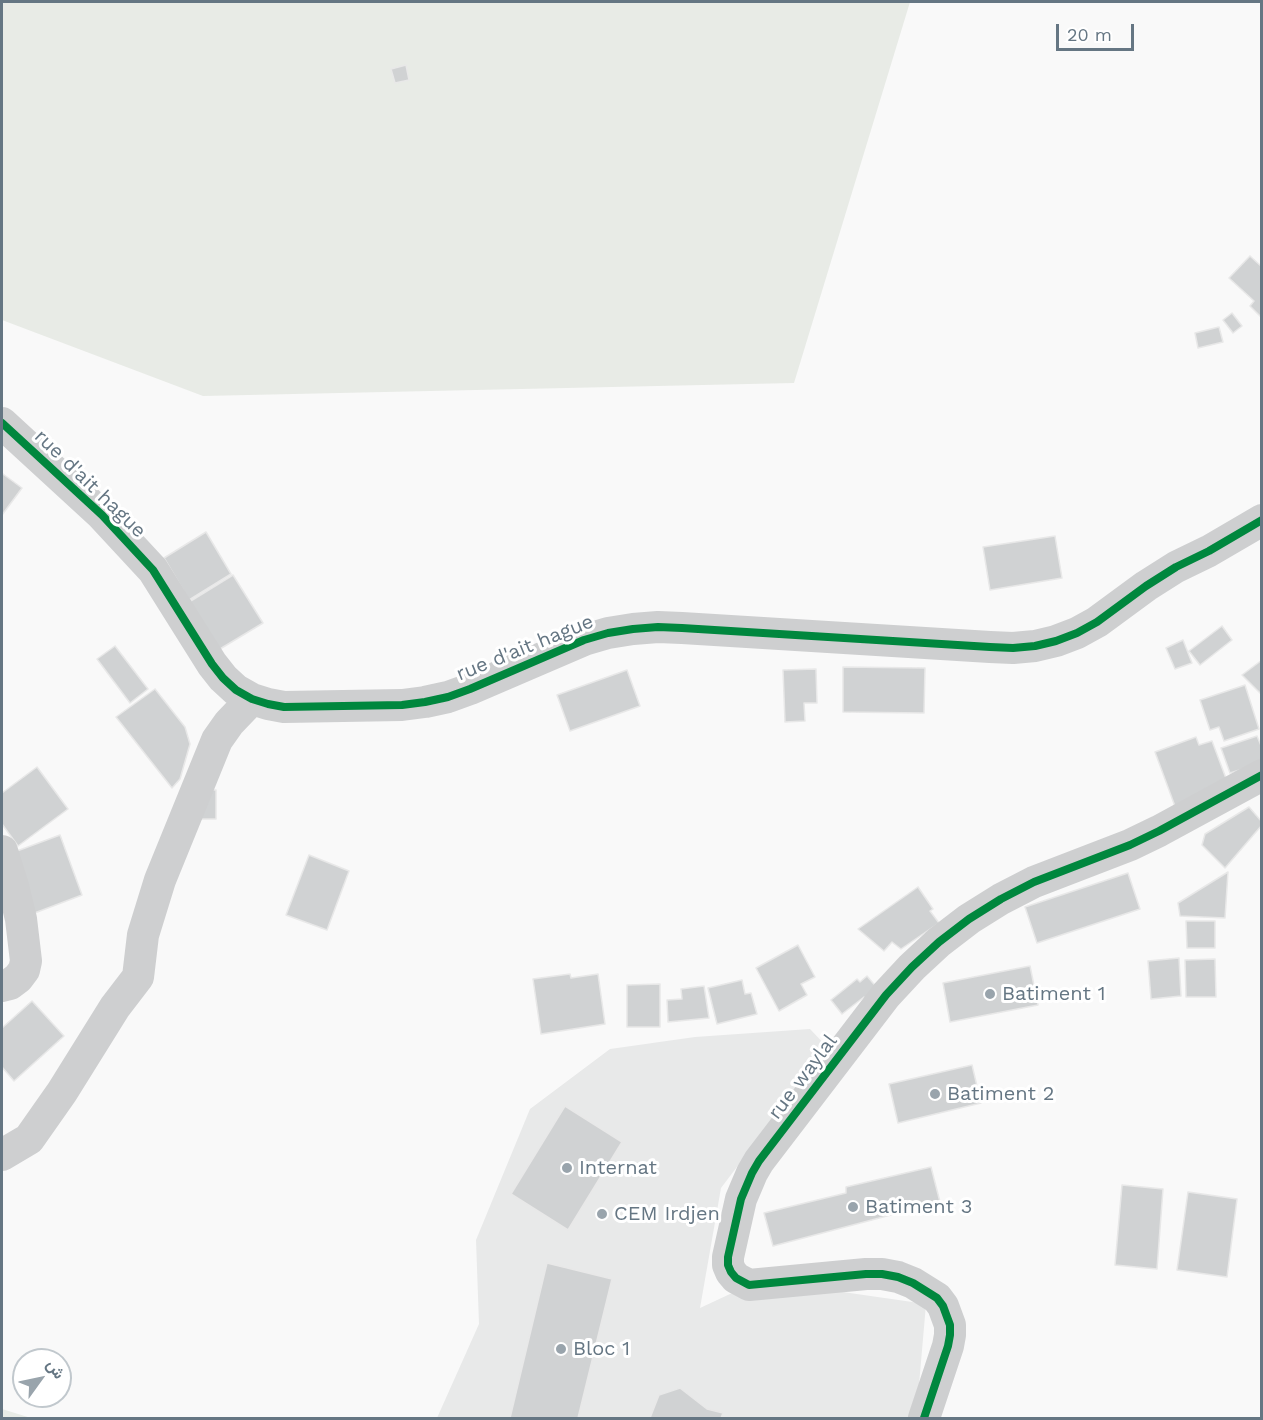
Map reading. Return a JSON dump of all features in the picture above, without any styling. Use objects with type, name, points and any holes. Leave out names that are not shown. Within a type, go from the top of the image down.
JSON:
[{"type":"street","name":"rue d'ait hague","points":[[2,423],[72,486],[153,570],[223,678],[236,690],[252,699],[268,705],[284,707],[402,705],[448,697],[584,640],[633,629],[658,627],[990,647],[1035,646],[1067,637],[1097,622],[1176,567],[1262,520]]},
{"type":"street","points":[[2,1155],[29,1139],[62,1092],[115,1007],[138,977],[143,935],[160,880],[217,740],[229,723],[252,699]]},
{"type":"street","name":"rue waylal","points":[[924,1419],[950,1335],[950,1325],[943,1306],[937,1298],[913,1283],[882,1274],[749,1285],[736,1278],[731,1272],[728,1257],[741,1199],[752,1173],[886,995],[939,942],[969,919],[1026,886],[1130,845],[1262,775]]},
{"type":"street","points":[[2,851],[21,919],[26,961],[24,970],[18,978],[2,986]]},
{"type":"shaded area","points":[[2,2],[910,2],[794,383],[203,396],[2,320]]},
{"type":"shaded area","name":"CEM Irdjen","points":[[810,1029],[829,1049],[721,1188],[700,1308],[760,1280],[926,1304],[917,1408],[907,1418],[437,1418],[479,1324],[476,1240],[530,1109],[610,1049],[695,1037]]},
{"type":"shaded area","points":[[2,1409],[31,1418],[2,1418]]},
{"type":"building","points":[[406,65],[409,80],[395,83],[391,69]]},
{"type":"building","points":[[1250,256],[1262,267],[1262,318],[1250,306],[1254,301],[1229,278]]},
{"type":"building","points":[[1232,313],[1242,326],[1233,333],[1223,320]]},
{"type":"building","points":[[1219,327],[1223,342],[1198,348],[1195,333]]},
{"type":"building","points":[[3,474],[22,488],[2,515],[2,476]]},
{"type":"building","points":[[206,532],[231,574],[189,600],[164,558]]},
{"type":"building","points":[[1055,536],[1062,578],[990,590],[983,547]]},
{"type":"building","points":[[233,575],[263,623],[210,655],[181,607]]},
{"type":"building","points":[[1222,626],[1232,640],[1200,665],[1189,651]]},
{"type":"building","points":[[1183,640],[1192,663],[1175,669],[1166,648]]},
{"type":"building","points":[[115,646],[148,689],[130,703],[97,659]]},
{"type":"building","points":[[1262,660],[1262,695],[1242,675]]},
{"type":"building","points":[[843,667],[925,668],[924,713],[843,712]]},
{"type":"building","points":[[816,669],[817,703],[804,703],[805,721],[785,722],[783,670]]},
{"type":"building","points":[[627,670],[640,706],[570,731],[557,695]]},
{"type":"building","points":[[1245,685],[1259,729],[1224,741],[1219,727],[1210,730],[1200,700]]},
{"type":"building","points":[[155,689],[185,727],[190,744],[180,779],[172,788],[116,717]]},
{"type":"building","points":[[1257,736],[1262,748],[1262,763],[1230,773],[1221,748]]},
{"type":"building","points":[[1196,737],[1199,745],[1212,741],[1230,789],[1176,809],[1155,752]]},
{"type":"building","points":[[37,767],[68,809],[18,846],[2,824],[2,793]]},
{"type":"building","points":[[200,790],[216,790],[216,819],[200,819]]},
{"type":"building","points":[[1249,807],[1262,825],[1225,868],[1202,845],[1205,834]]},
{"type":"building","points":[[60,835],[82,895],[32,914],[9,854]]},
{"type":"building","points":[[309,855],[349,871],[327,930],[286,915]]},
{"type":"building","points":[[1228,872],[1225,918],[1180,916],[1178,903]]},
{"type":"building","points":[[1128,873],[1140,909],[1037,943],[1025,907]]},
{"type":"building","points":[[918,887],[933,909],[930,911],[939,923],[901,949],[892,942],[884,951],[858,929]]},
{"type":"building","points":[[1186,921],[1215,921],[1215,948],[1187,948]]},
{"type":"building","points":[[798,945],[815,977],[801,984],[807,995],[779,1011],[756,968]]},
{"type":"building","points":[[1179,958],[1181,996],[1151,999],[1148,961]]},
{"type":"building","points":[[1215,959],[1216,997],[1186,997],[1185,960]]},
{"type":"building","name":"Batiment 1","points":[[1030,966],[1038,1005],[950,1022],[943,983]]},
{"type":"building","points":[[570,974],[571,978],[598,974],[605,1024],[541,1034],[533,979]]},
{"type":"building","points":[[867,976],[878,989],[842,1014],[831,1000],[857,979],[860,982]]},
{"type":"building","points":[[742,980],[745,994],[751,993],[757,1014],[717,1024],[708,988]]},
{"type":"building","points":[[660,984],[660,1027],[627,1027],[627,985]]},
{"type":"building","points":[[704,986],[709,1018],[668,1022],[667,1000],[682,999],[681,989]]},
{"type":"building","points":[[32,1001],[64,1036],[14,1081],[2,1067],[2,1028]]},
{"type":"building","name":"Batiment 2","points":[[972,1065],[981,1103],[898,1123],[889,1084]]},
{"type":"building","name":"Internat","points":[[565,1106],[622,1142],[568,1230],[511,1194]]},
{"type":"building","name":"Batiment 3","points":[[931,1167],[940,1202],[773,1246],[764,1213],[846,1193],[846,1187]]},
{"type":"building","points":[[1122,1185],[1163,1189],[1157,1269],[1115,1265]]},
{"type":"building","points":[[1188,1192],[1237,1199],[1227,1277],[1177,1270]]},
{"type":"building","name":"Bloc 1","points":[[547,1263],[612,1279],[578,1418],[510,1418]]},
{"type":"building","points":[[680,1388],[707,1409],[723,1413],[721,1418],[650,1418],[659,1395]]},
{"type":"cycle path","points":[[2,423],[102,515],[153,570],[223,678],[236,690],[252,699],[284,707],[402,705],[448,697],[584,640],[633,629],[682,628],[990,647],[1035,646],[1077,633],[1097,622],[1176,567],[1262,520]]},
{"type":"cycle path","points":[[924,1418],[950,1335],[950,1325],[943,1306],[937,1298],[913,1283],[882,1274],[749,1285],[736,1278],[728,1265],[728,1257],[741,1199],[752,1173],[886,995],[939,942],[969,919],[1001,899],[1034,882],[1130,845],[1262,775]]},
{"type":"place","name":"Batiment 1","points":[[990,994]]},
{"type":"place","name":"Batiment 2","points":[[935,1094]]},
{"type":"place","name":"Internat","points":[[567,1168]]},
{"type":"place","name":"Batiment 3","points":[[853,1207]]},
{"type":"place","name":"CEM Irdjen","points":[[602,1214]]},
{"type":"place","name":"Bloc 1","points":[[561,1349]]}]
